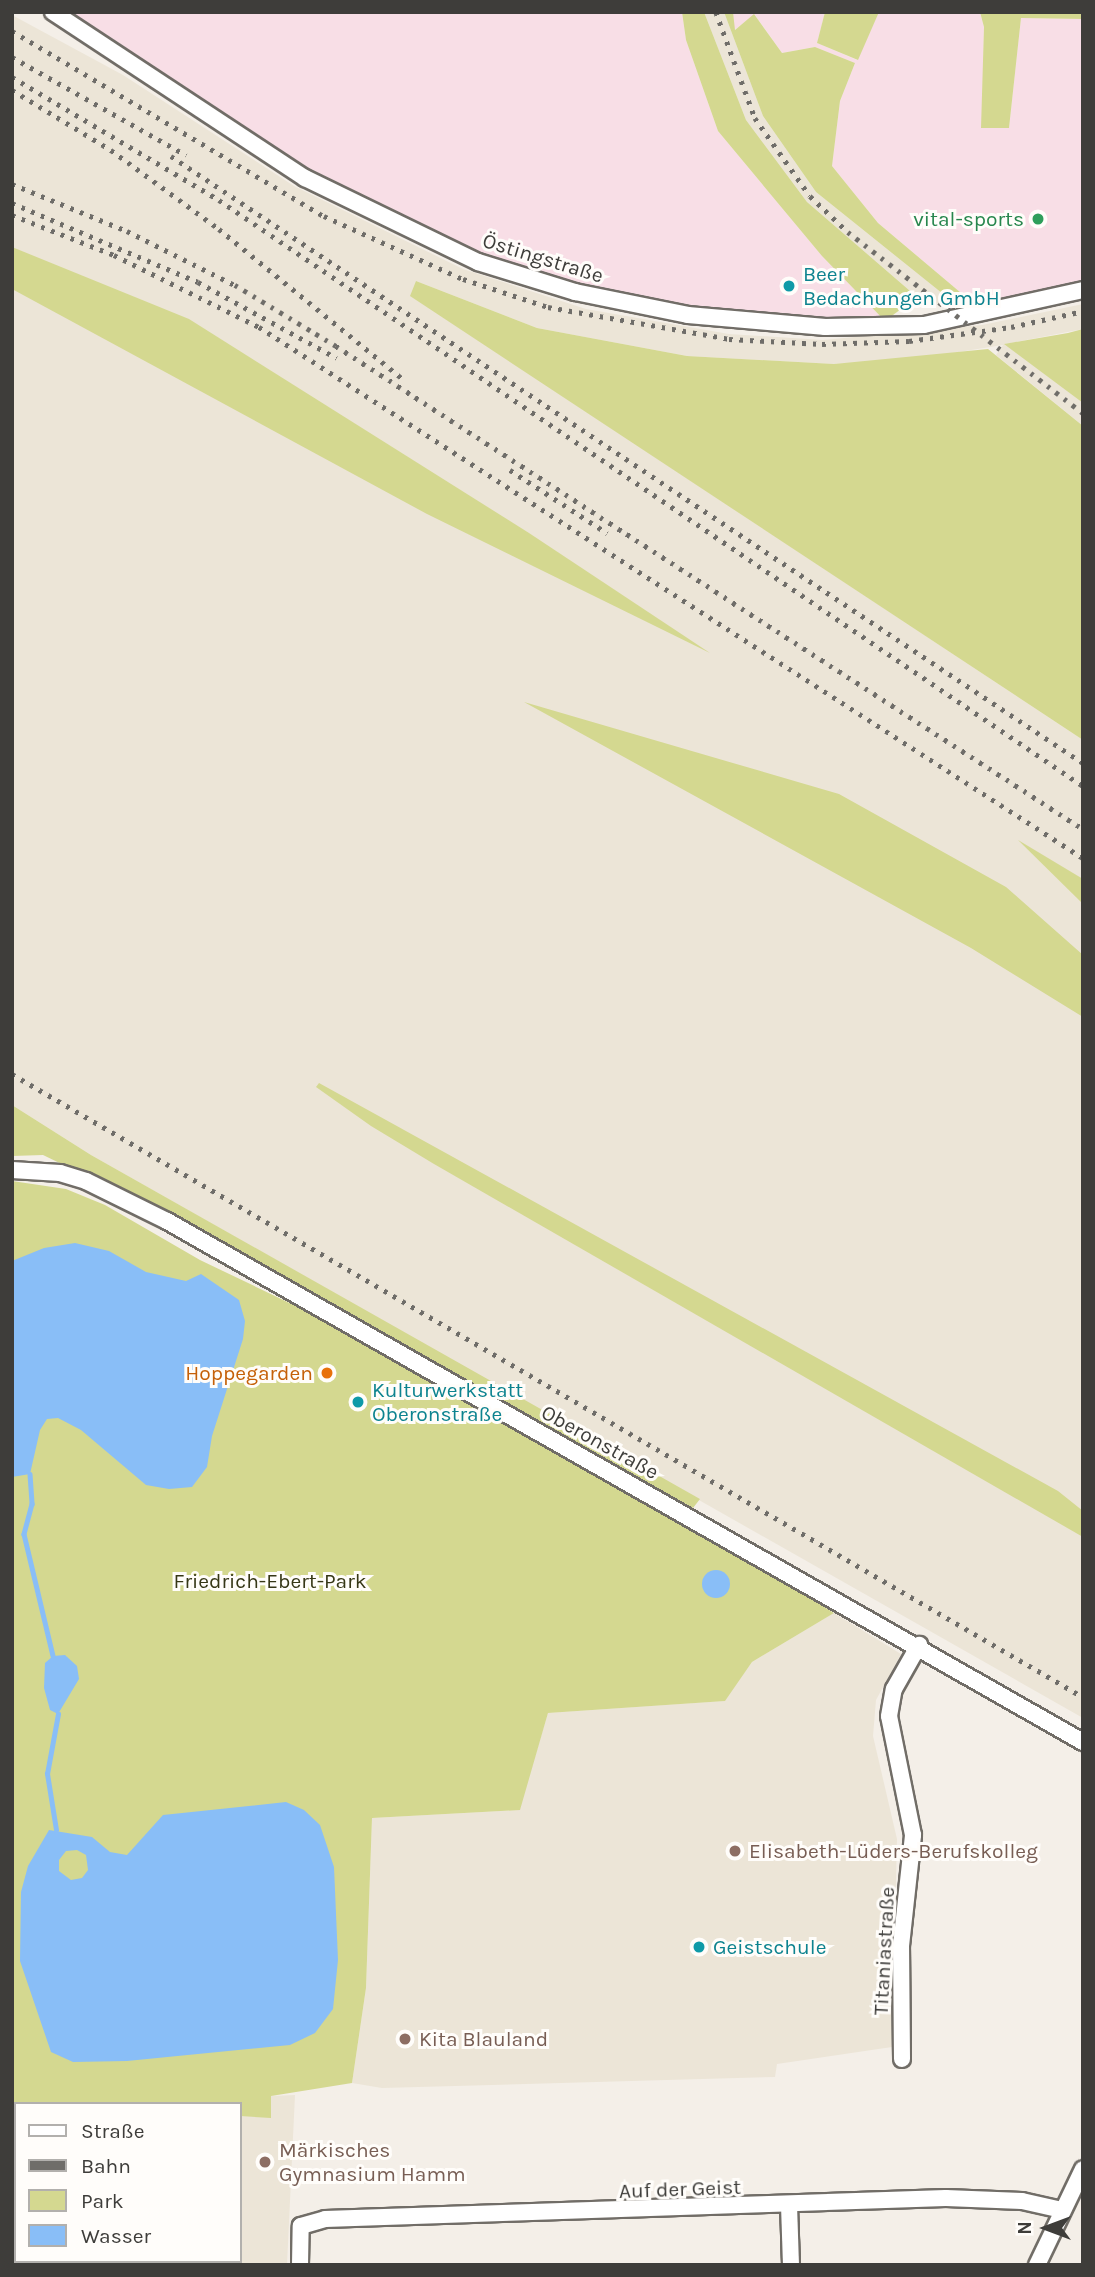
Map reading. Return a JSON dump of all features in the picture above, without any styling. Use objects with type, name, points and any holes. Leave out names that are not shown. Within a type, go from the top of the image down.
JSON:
[{"type":"street","name":"Östingstraße","points":[[53,12],[305,178],[478,262],[575,292],[688,315],[825,327],[924,325],[1083,290]]},
{"type":"street","name":"Oberonstraße","points":[[12,1170],[60,1173],[86,1181],[167,1221],[919,1646],[1083,1742]]},
{"type":"street","name":"Titaniastraße","points":[[902,2059],[901,1946],[913,1835],[889,1716],[894,1689],[919,1646]]},
{"type":"street","points":[[1037,2265],[1083,2169]]},
{"type":"street","name":"Auf der Geist","points":[[300,2265],[301,2226],[325,2220],[947,2198],[1022,2201],[1062,2210]]},
{"type":"street","points":[[789,2205],[791,2265]]},
{"type":"shaded area","points":[[56,12],[682,12],[686,40],[718,131],[822,256],[885,321],[732,320],[498,271],[305,175]]},
{"type":"shaded area","points":[[704,12],[724,12],[763,116],[816,192],[968,314],[917,297],[807,202],[746,120]]},
{"type":"shaded area","points":[[733,12],[825,12],[817,43],[857,60],[879,12],[980,12],[984,27],[982,128],[1009,128],[1021,18],[1083,19],[1083,287],[968,314],[967,298],[878,223],[832,166],[840,101],[855,63],[815,47],[782,53],[755,15],[734,30]]},
{"type":"shaded area","points":[[12,15],[123,75],[294,186],[463,269],[586,309],[729,334],[823,340],[982,325],[1083,304],[1083,329],[1005,344],[1083,403],[1083,426],[996,355],[1003,345],[914,359],[834,364],[687,356],[537,328],[416,281],[443,317],[1083,740],[1083,1718],[91,1155],[12,1105]]},
{"type":"shaded area","points":[[834,1613],[901,1654],[876,1700],[873,1736],[897,1839],[892,2047],[777,2064],[775,2077],[382,2088],[352,2083],[366,1988],[372,1818],[519,1810],[548,1713],[724,1701],[752,1662]]},
{"type":"shaded area","name":"Märkisches Gymnasium Hamm","points":[[295,2095],[287,2265],[12,2265],[14,2106],[14,2263],[242,2263],[242,2102],[126,2102]]},
{"type":"green space","points":[[682,12],[704,12],[746,120],[807,202],[917,297],[885,321],[822,256],[718,131],[686,40]]},
{"type":"green space","points":[[724,12],[733,12],[735,30],[754,14],[782,53],[815,47],[855,63],[840,101],[832,166],[878,223],[967,298],[968,314],[816,192],[763,116]]},
{"type":"green space","points":[[825,12],[879,12],[858,60],[817,43]]},
{"type":"green space","points":[[980,12],[1083,12],[1083,19],[1021,18],[1009,128],[981,128],[984,27]]},
{"type":"green space","points":[[12,247],[189,319],[529,533],[710,653],[427,514],[12,289]]},
{"type":"green space","points":[[416,281],[537,328],[687,356],[834,364],[988,349],[1083,426],[1083,740],[410,296]]},
{"type":"green space","points":[[1083,329],[1083,403],[1004,344],[1068,333]]},
{"type":"green space","points":[[524,702],[839,794],[1006,887],[1083,955],[1083,1017],[971,948]]},
{"type":"green space","points":[[1018,840],[1083,879],[1083,904]]},
{"type":"green space","points":[[319,1083],[1058,1491],[1083,1511],[1083,1537],[434,1164],[371,1126],[316,1087]]},
{"type":"green space","points":[[12,1105],[91,1155],[700,1499],[693,1508],[124,1194],[43,1155],[12,1156]]},
{"type":"green space","name":"Friedrich-Ebert-Park","points":[[12,1181],[66,1189],[105,1205],[200,1260],[492,1400],[834,1613],[752,1662],[725,1701],[548,1713],[520,1810],[372,1818],[366,1988],[352,2083],[271,2096],[271,2118],[242,2116],[242,2102],[14,2102],[12,2114]]},
{"type":"water","points":[[75,1243],[109,1251],[146,1272],[186,1281],[201,1274],[239,1300],[245,1321],[243,1339],[212,1436],[207,1467],[192,1487],[169,1489],[146,1485],[81,1430],[58,1418],[47,1419],[40,1430],[30,1474],[12,1477],[12,1261],[44,1248]]},
{"type":"water","points":[[716,1570],[726,1574],[730,1584],[726,1594],[716,1598],[706,1594],[702,1584],[706,1574]]},
{"type":"water","points":[[65,1655],[77,1666],[79,1679],[58,1714],[50,1710],[44,1688],[45,1663],[53,1656]]},
{"type":"water","points":[[286,1802],[304,1810],[320,1825],[334,1867],[338,1960],[333,2009],[315,2033],[290,2045],[127,2061],[73,2062],[51,2052],[20,1961],[21,1892],[28,1866],[49,1830],[92,1837],[110,1852],[127,1855],[163,1815]],"holes":[[[77,1850],[86,1855],[88,1870],[82,1878],[71,1880],[59,1871],[59,1860],[66,1851]]]},
{"type":"waterway","points":[[30,1474],[32,1504],[24,1534],[53,1656]]},
{"type":"waterway","points":[[56,1830],[47,1774],[58,1714]]},
{"type":"railway","points":[[716,12],[755,118],[810,196],[848,232],[1083,413]]},
{"type":"railway","points":[[12,31],[324,216],[463,279],[548,307],[729,339],[822,344],[909,341],[1011,327],[1083,311]]},
{"type":"railway","points":[[12,57],[186,155]]},
{"type":"railway","points":[[12,77],[219,200],[1083,786]]},
{"type":"railway","points":[[12,90],[111,150],[219,229],[402,378]]},
{"type":"railway","points":[[171,156],[1083,763]]},
{"type":"railway","points":[[12,184],[127,231],[235,285],[336,346],[1083,829]]},
{"type":"railway","points":[[12,203],[198,282],[337,358]]},
{"type":"railway","points":[[12,215],[114,255],[259,327],[1083,858]]},
{"type":"railway","points":[[510,470],[607,533]]},
{"type":"railway","points":[[12,1074],[1083,1697]]},
{"type":"place","name":"vital-sports","points":[[1038,219]]},
{"type":"place","name":"Beer Bedachungen GmbH","points":[[789,286]]},
{"type":"place","name":"Hoppegarden","points":[[327,1373]]},
{"type":"place","name":"Kulturwerkstatt Oberonstraße","points":[[358,1402]]},
{"type":"place","name":"Elisabeth-Lüders-Berufskolleg","points":[[735,1851]]},
{"type":"place","name":"Geistschule","points":[[699,1947]]},
{"type":"place","name":"Kita Blauland","points":[[405,2039]]},
{"type":"place","name":"Märkisches Gymnasium Hamm","points":[[265,2162]]}]
